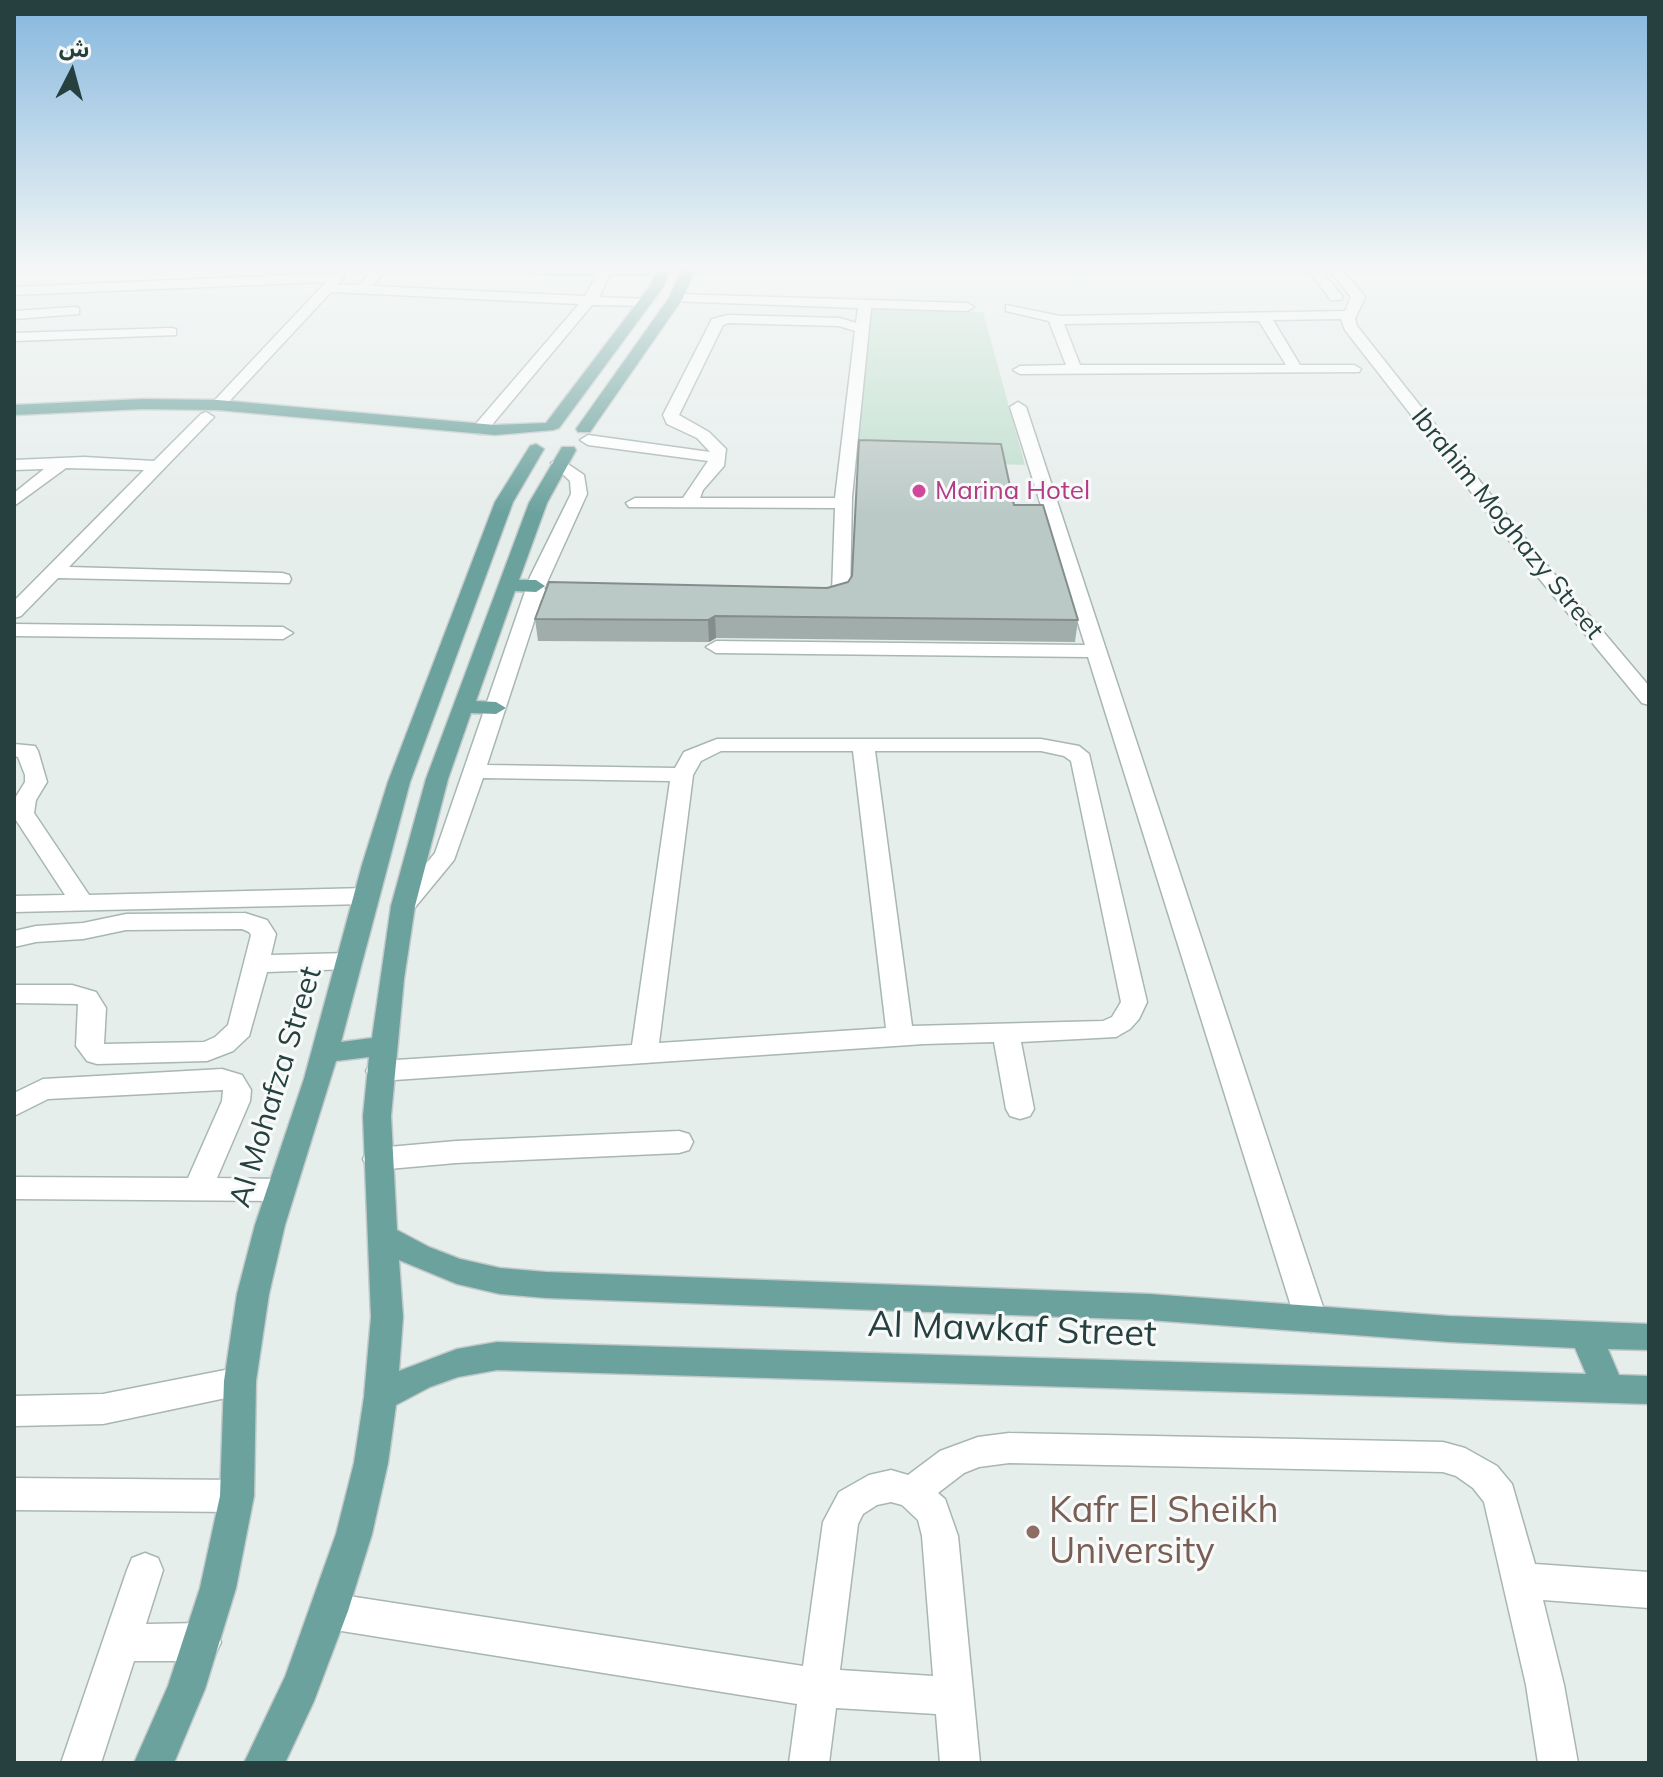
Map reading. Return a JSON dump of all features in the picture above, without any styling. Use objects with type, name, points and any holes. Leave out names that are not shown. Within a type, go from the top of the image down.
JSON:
[{"type":"main road","name":"Al Mohafza Street","points":[[264,1763],[300,1687],[329,1611],[354,1534],[371,1463],[381,1397],[387,1317],[377,1159],[382,1058],[403,906],[437,779],[463,707],[526,588],[538,503],[558,441],[616,348]]},
{"type":"main road","name":"Al Mohafza Street","points":[[154,1763],[202,1642],[218,1588],[237,1496],[240,1381],[253,1294],[280,1190],[297,1147],[325,1053],[399,782],[504,502],[635,348]]},
{"type":"main road","points":[[14,410],[143,404],[558,441]]},
{"type":"main road","points":[[14,421],[212,411]]},
{"type":"main road","points":[[400,428],[480,429],[558,441]]},
{"type":"main road","points":[[463,707],[496,708]]},
{"type":"main road","points":[[325,1053],[382,1058]]},
{"type":"main road","name":"Al Mawkaf Street","points":[[384,1237],[418,1256],[457,1271],[516,1283],[1149,1307],[1649,1337]]},
{"type":"main road","points":[[1586,1335],[1609,1389]]},
{"type":"main road","name":"Al Mawkaf Street","points":[[381,1397],[431,1372],[457,1363],[497,1356],[1649,1390]]},
{"type":"street","points":[[14,612],[272,348]]},
{"type":"street","points":[[480,429],[549,348]]},
{"type":"street","points":[[690,503],[695,489],[716,466],[719,458],[712,442],[671,418],[705,348]]},
{"type":"street","points":[[797,600],[827,601],[840,597],[844,503],[860,348]]},
{"type":"street","points":[[1066,348],[1075,370]]},
{"type":"street","points":[[1283,348],[1296,370]]},
{"type":"street","name":"Ibrahim Moghazy Street","points":[[1367,348],[1534,561],[1649,699]]},
{"type":"street","points":[[1020,370],[1354,369]]},
{"type":"street","points":[[1018,407],[1311,1319]]},
{"type":"street","points":[[558,441],[719,458]]},
{"type":"street","points":[[14,465],[63,462],[157,466]]},
{"type":"street","points":[[14,501],[63,462]]},
{"type":"street","points":[[635,503],[844,503]]},
{"type":"street","points":[[53,572],[282,579]]},
{"type":"street","points":[[403,906],[446,855],[496,708],[526,588],[597,596]]},
{"type":"street","points":[[14,630],[283,633]]},
{"type":"street","points":[[716,647],[1097,651]]},
{"type":"street","points":[[382,1058],[644,1053],[900,1036],[1107,1030],[1121,1023],[1134,1002],[1081,759],[1071,751],[1041,745],[717,745],[692,757],[682,775],[644,1053]]},
{"type":"street","points":[[863,745],[900,1036]]},
{"type":"street","points":[[14,750],[27,751],[36,775],[34,787],[19,802],[23,813],[82,902]]},
{"type":"street","points":[[475,771],[682,775]]},
{"type":"street","points":[[14,904],[366,896]]},
{"type":"street","points":[[14,939],[36,934],[83,931],[119,923],[245,921],[258,926],[264,934],[240,1029],[224,1044],[207,1051],[97,1054],[89,1046],[93,1008],[87,998],[72,994],[14,994]]},
{"type":"street","points":[[256,964],[349,961]]},
{"type":"street","points":[[1006,1032],[1020,1109]]},
{"type":"street","points":[[14,1106],[43,1089],[222,1079],[232,1082],[237,1090],[236,1101],[198,1189]]},
{"type":"street","points":[[377,1159],[494,1150],[679,1142]]},
{"type":"street","points":[[14,1188],[280,1190]]},
{"type":"street","points":[[14,1411],[103,1409],[240,1381]]},
{"type":"street","points":[[913,1492],[952,1462],[978,1452],[1009,1448],[1443,1457],[1465,1463],[1485,1477],[1500,1495],[1551,1715],[1558,1763]]},
{"type":"street","points":[[809,1763],[841,1522],[851,1503],[869,1491],[891,1486],[913,1492],[933,1511],[940,1536],[960,1763]]},
{"type":"street","points":[[14,1494],[237,1496]]},
{"type":"street","points":[[81,1763],[145,1570]]},
{"type":"street","points":[[1521,1581],[1649,1590]]},
{"type":"street","points":[[329,1611],[818,1688],[954,1696]]},
{"type":"street","points":[[121,1643],[202,1642]]},
{"type":"green space","points":[[864,348],[993,348],[1025,465],[853,459]]},
{"type":"building","points":[[859,440],[1001,444],[1014,505],[1043,505],[1078,620],[715,616],[708,620],[535,619],[549,582],[827,588],[848,582],[852,576]]},
{"type":"place","name":"Marina Hotel","points":[[919,491]]},
{"type":"place","name":"Kafr El Sheikh University","points":[[1033,1532]]}]
